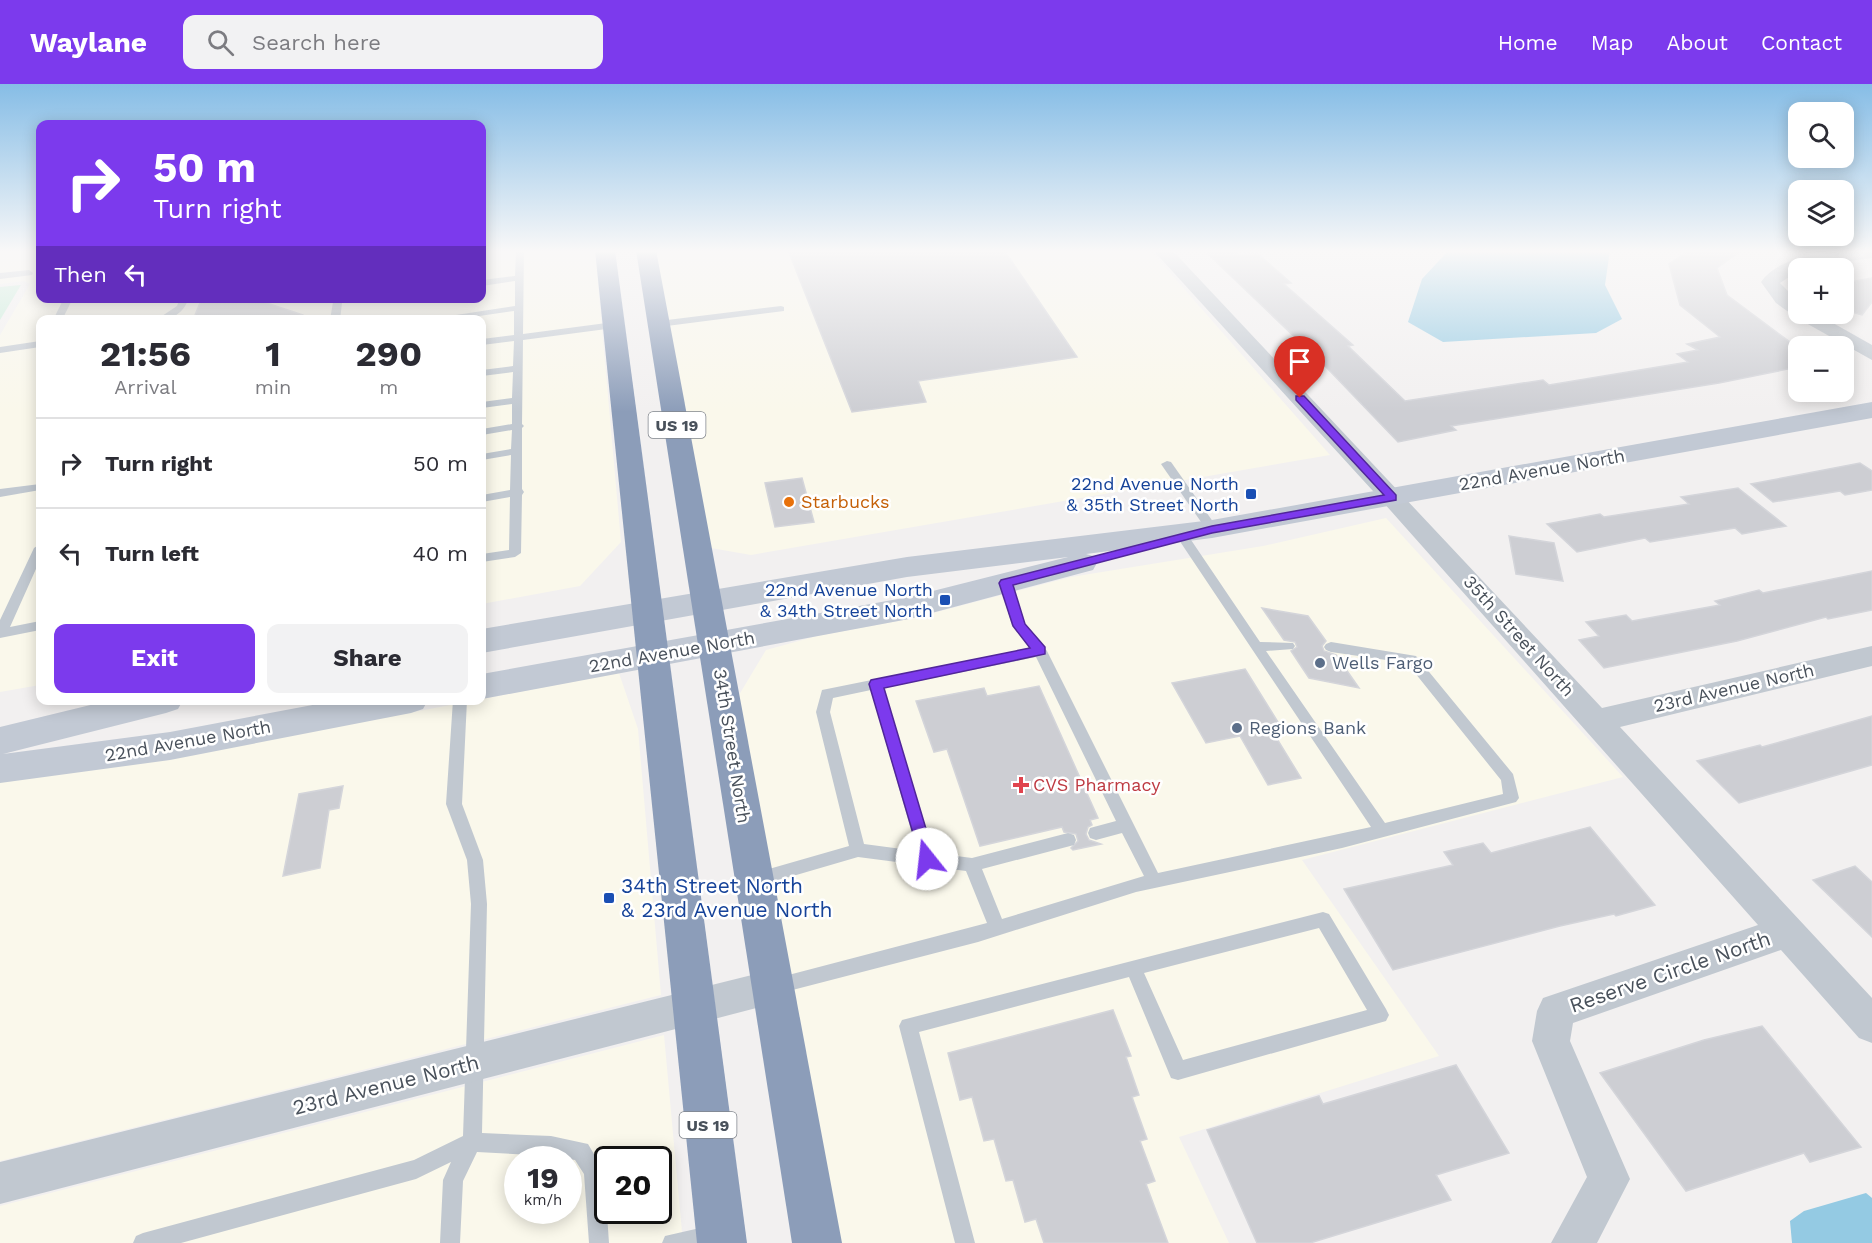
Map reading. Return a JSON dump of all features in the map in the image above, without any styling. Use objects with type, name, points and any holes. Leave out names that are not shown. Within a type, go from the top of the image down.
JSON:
[{"type":"highway","name":"US 19","points":[[611,304],[721,1238]]},
{"type":"highway","name":"34th Street North","points":[[656,304],[716,644],[772,987],[817,1243]]},
{"type":"highway","points":[[614,325],[659,324]]},
{"type":"main road","name":"22nd Avenue North","points":[[486,640],[907,567],[1198,533],[1872,410]]},
{"type":"main road","name":"22nd Avenue North","points":[[486,686],[909,608],[1198,533]]},
{"type":"main road","points":[[0,741],[142,705]]},
{"type":"main road","name":"22nd Avenue North","points":[[0,769],[170,746],[385,705]]},
{"type":"street","name":"35th Street North","points":[[1212,304],[1392,497],[1872,1025]]},
{"type":"street","points":[[1821,324],[1872,354]]},
{"type":"street","name":"23rd Avenue North","points":[[1596,721],[1872,656]]},
{"type":"street","name":"Reserve Circle North","points":[[1573,1243],[1609,1179],[1551,1041],[1556,1011],[1786,932]]},
{"type":"street","name":"23rd Avenue North","points":[[0,1183],[772,987]]},
{"type":"lane","points":[[169,315],[181,308],[182,304]]},
{"type":"lane","points":[[486,557],[515,553],[519,451],[520,304]]},
{"type":"lane","points":[[466,315],[520,308]]},
{"type":"lane","points":[[659,324],[781,309]]},
{"type":"lane","points":[[486,341],[614,325]]},
{"type":"lane","points":[[0,351],[36,345]]},
{"type":"lane","points":[[486,372],[519,368]]},
{"type":"lane","points":[[486,404],[519,400]]},
{"type":"lane","points":[[486,431],[519,426]]},
{"type":"lane","points":[[486,456],[519,451]]},
{"type":"lane","points":[[1167,464],[1198,533],[1256,647],[1382,831]]},
{"type":"lane","points":[[0,493],[36,488]]},
{"type":"lane","points":[[486,497],[518,492]]},
{"type":"lane","points":[[0,632],[36,556]]},
{"type":"lane","points":[[1006,583],[1019,626],[1040,651],[1154,881]]},
{"type":"lane","points":[[0,632],[36,627]]},
{"type":"lane","points":[[1256,647],[1287,646]]},
{"type":"lane","points":[[772,987],[998,927],[1154,881],[1382,831],[1511,798],[1508,778],[1411,659],[1331,647]]},
{"type":"lane","points":[[858,850],[823,712],[827,694],[1040,651]]},
{"type":"lane","points":[[876,684],[927,859]]},
{"type":"lane","points":[[450,1243],[453,1180],[472,1142],[479,904],[475,860],[454,804],[460,705]]},
{"type":"lane","points":[[1096,832],[1126,825]]},
{"type":"lane","points":[[754,880],[858,850],[972,865],[1068,840]]},
{"type":"lane","points":[[972,865],[998,927]]},
{"type":"lane","points":[[965,1243],[908,1026],[1323,919],[1380,1015],[1178,1071],[1134,969]]},
{"type":"lane","points":[[143,1243],[417,1169],[472,1142],[551,1146],[581,1151],[594,1171],[599,1243]]},
{"type":"lane","points":[[672,1243],[721,1238]]},
{"type":"shaded area","points":[[18,304],[600,304],[621,542],[580,586],[486,603],[486,315],[36,315],[36,686],[0,692],[0,335]]},
{"type":"shaded area","points":[[665,304],[1197,304],[1330,455],[751,555],[711,548]]},
{"type":"shaded area","points":[[1386,518],[1623,777],[1302,860],[1439,1056],[1179,1137],[1229,1243],[839,1243],[739,695],[766,650],[817,636],[914,618],[1071,577],[1263,546]]},
{"type":"shaded area","points":[[619,673],[638,729],[661,995],[0,1161],[0,782],[166,759],[450,705],[486,705],[486,698]]},
{"type":"shaded area","points":[[664,1035],[683,1243],[0,1243],[0,1206]]},
{"type":"green space","points":[[0,304],[10,304],[0,320]]},
{"type":"water","points":[[1414,304],[1615,304],[1622,319],[1596,333],[1443,342],[1408,322]]},
{"type":"water","points":[[1866,1193],[1872,1198],[1872,1243],[1792,1243],[1790,1221],[1804,1211]]},
{"type":"building","points":[[200,304],[270,304],[303,315],[195,315]]},
{"type":"building","points":[[809,304],[1041,304],[1077,357],[918,381],[926,402],[852,412]]},
{"type":"building","points":[[1260,304],[1307,304],[1353,345],[1348,346],[1405,401],[1543,380],[1549,385],[1688,362],[1677,354],[1698,350],[1687,344],[1720,337],[1680,304],[1739,304],[1788,341],[1788,369],[1719,383],[1451,426],[1456,430],[1398,442],[1326,367]]},
{"type":"building","points":[[1854,304],[1870,304],[1862,315],[1854,313]]},
{"type":"building","points":[[1860,463],[1872,471],[1872,490],[1845,495],[1840,491],[1773,502],[1751,484]]},
{"type":"building","name":"Starbucks","points":[[802,478],[814,522],[775,527],[765,483]]},
{"type":"building","points":[[1738,488],[1786,526],[1742,534],[1735,528],[1650,542],[1645,538],[1577,552],[1547,524],[1600,514],[1604,517],[1689,504],[1681,497]]},
{"type":"building","points":[[1509,536],[1554,543],[1563,581],[1516,574]]},
{"type":"building","points":[[1872,571],[1872,610],[1828,619],[1826,617],[1737,641],[1604,668],[1579,640],[1599,636],[1586,622],[1626,615],[1632,621],[1720,605],[1715,601],[1759,590],[1763,593]]},
{"type":"building","name":"Wells Fargo","points":[[1262,608],[1308,616],[1326,641],[1322,646],[1324,651],[1336,655],[1359,688],[1309,678],[1291,651],[1297,647],[1295,642],[1284,640]]},
{"type":"building","name":"Regions Bank","points":[[1245,669],[1281,727],[1271,729],[1301,778],[1268,785],[1240,736],[1206,743],[1172,683]]},
{"type":"building","name":"CVS Pharmacy","points":[[1039,686],[1098,818],[1090,820],[1092,825],[1088,827],[1086,834],[1089,840],[1101,844],[1073,850],[1071,848],[1078,841],[1076,834],[1064,832],[1062,827],[980,846],[947,749],[934,752],[916,701],[984,688],[987,696]]},
{"type":"building","points":[[1872,716],[1872,765],[1739,803],[1697,761],[1760,745],[1762,747]]},
{"type":"building","points":[[343,786],[339,808],[329,810],[320,868],[283,876],[299,794]]},
{"type":"building","points":[[1590,827],[1655,905],[1616,916],[1614,914],[1560,926],[1393,970],[1344,889],[1453,865],[1444,852],[1483,843],[1491,853]]},
{"type":"building","points":[[1855,866],[1872,882],[1872,937],[1813,880]]},
{"type":"building","points":[[1113,1010],[1131,1056],[1126,1057],[1139,1095],[1132,1097],[1147,1139],[1140,1141],[1155,1181],[1146,1184],[1168,1243],[1044,1243],[1036,1219],[1025,1222],[1013,1180],[1006,1181],[994,1139],[984,1141],[972,1097],[960,1100],[948,1053]]},
{"type":"building","points":[[1762,1026],[1861,1147],[1810,1162],[1804,1153],[1686,1191],[1600,1073],[1704,1040]]},
{"type":"building","points":[[1456,1065],[1509,1153],[1436,1175],[1451,1200],[1310,1243],[1257,1243],[1207,1130],[1319,1096],[1323,1104]]},
{"type":"place","name":"22nd Avenue North & 35th Street North","points":[[1251,494]]},
{"type":"place","name":"Starbucks","points":[[789,502]]},
{"type":"place","name":"22nd Avenue North & 34th Street North","points":[[945,600]]},
{"type":"place","name":"Wells Fargo","points":[[1320,663]]},
{"type":"place","name":"Regions Bank","points":[[1237,728]]},
{"type":"place","name":"CVS Pharmacy","points":[[1021,785]]},
{"type":"place","name":"34th Street North & 23rd Avenue North","points":[[609,898]]},
{"type":"route","points":[[927,859],[876,684],[1040,651],[1019,626],[1006,583],[1212,529],[1392,497],[1300,398]]}]
